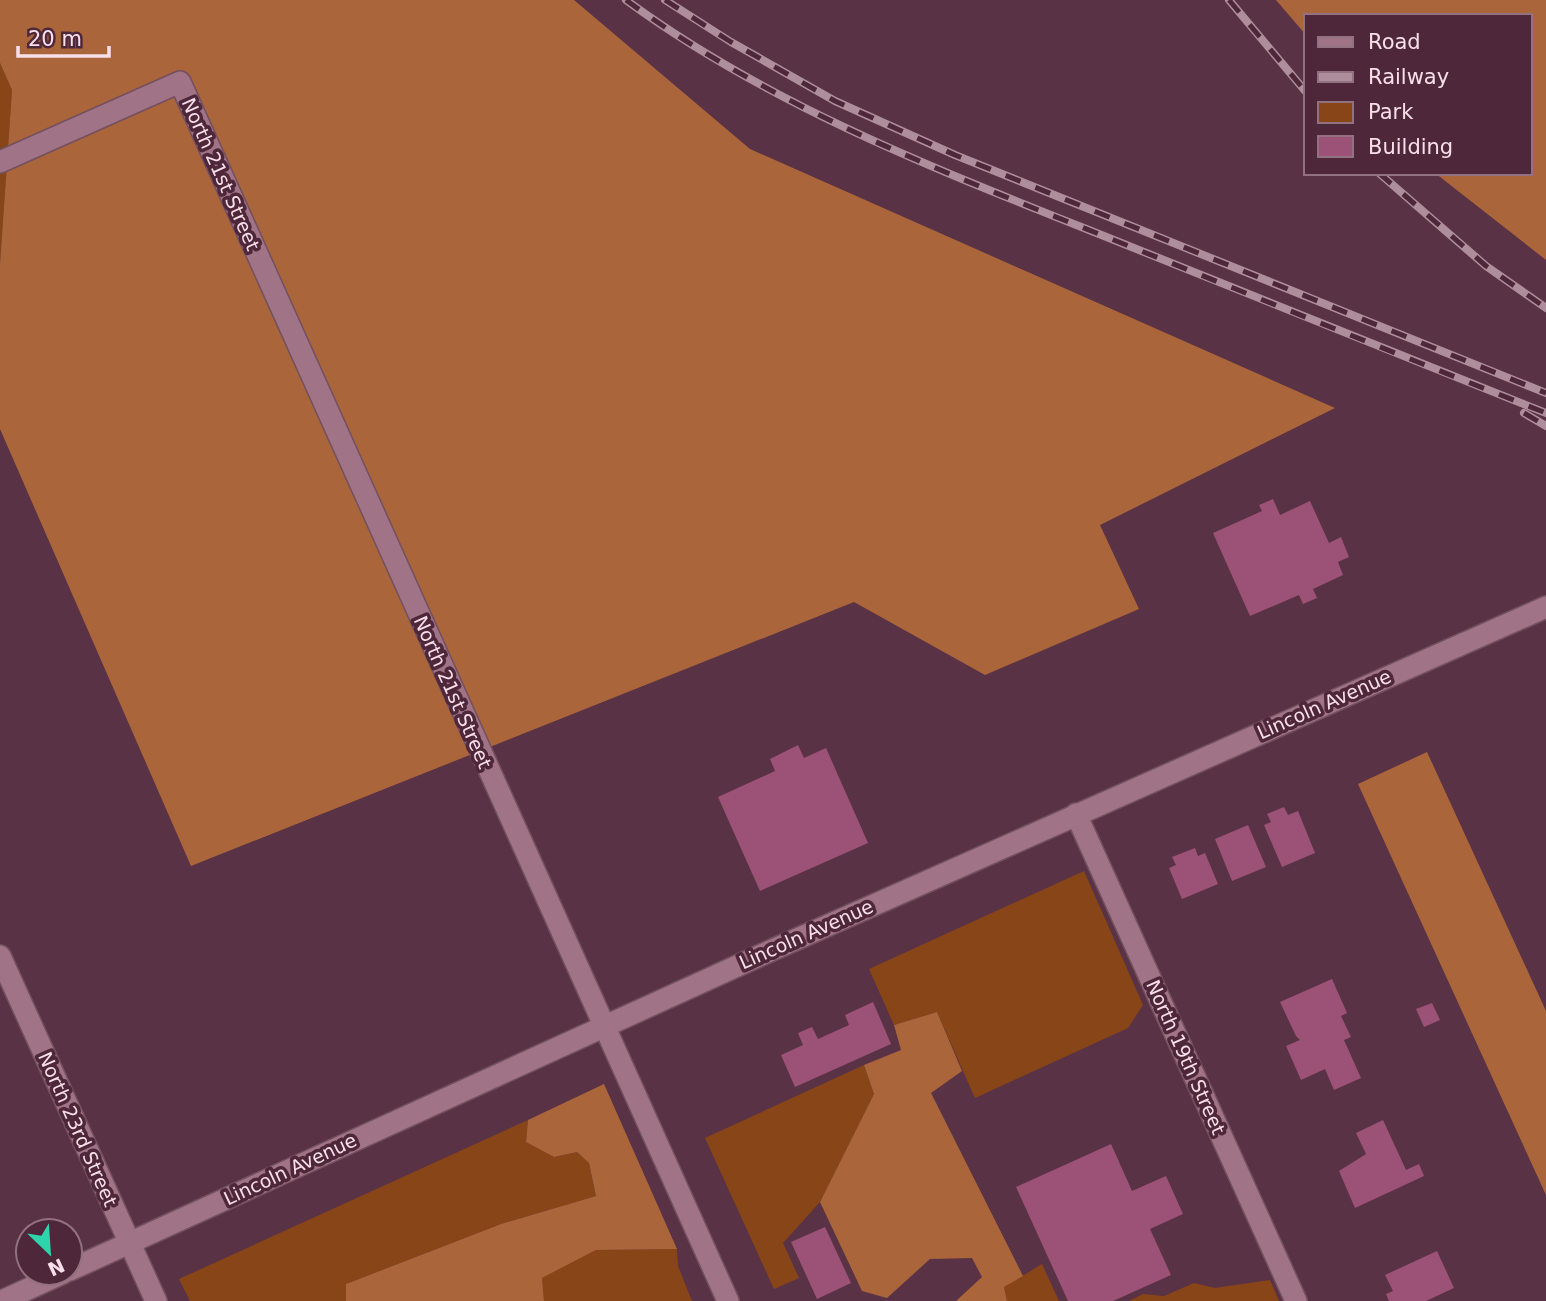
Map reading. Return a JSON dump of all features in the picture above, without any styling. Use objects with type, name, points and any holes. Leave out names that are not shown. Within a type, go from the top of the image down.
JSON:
[{"type":"street","name":"North 21st Street","points":[[0,162],[180,82],[728,1301]]},
{"type":"street","name":"Lincoln Avenue","points":[[84,1263],[603,1026],[1546,607]]},
{"type":"street","name":"North 19th Street","points":[[1076,814],[1296,1301]]},
{"type":"street","name":"North 23rd Street","points":[[0,956],[156,1301]]},
{"type":"street","points":[[2,1301],[32,1287]]},
{"type":"green space","points":[[0,63],[12,90],[0,264]]},
{"type":"green space","points":[[1084,871],[1143,1005],[1128,1028],[975,1098],[937,1012],[894,1025],[869,969]]},
{"type":"green space","points":[[864,1065],[874,1094],[820,1202],[783,1243],[799,1278],[774,1289],[705,1138]]},
{"type":"green space","points":[[528,1120],[526,1142],[554,1157],[577,1152],[589,1163],[596,1196],[501,1224],[346,1284],[346,1301],[190,1301],[179,1279]]},
{"type":"green space","points":[[677,1249],[678,1266],[692,1301],[544,1301],[542,1278],[596,1250]]},
{"type":"green space","points":[[1042,1264],[1059,1301],[1007,1301],[1004,1287]]},
{"type":"green space","points":[[1270,1280],[1279,1301],[1129,1301],[1143,1294],[1164,1296],[1194,1283],[1215,1288]]},
{"type":"shaded area","points":[[0,0],[574,0],[750,149],[1335,408],[1100,525],[1139,609],[985,675],[854,602],[191,866],[0,429],[0,264],[12,90],[0,63]]},
{"type":"shaded area","points":[[1276,0],[1546,0],[1546,260],[1438,175],[1532,175],[1532,14],[1304,14],[1304,33]]},
{"type":"shaded area","points":[[1427,752],[1546,1011],[1546,1195],[1358,784]]},
{"type":"shaded area","points":[[937,1012],[962,1071],[931,1093],[1023,1276],[1004,1287],[1007,1301],[956,1301],[982,1277],[972,1258],[930,1259],[887,1298],[862,1291],[820,1202],[874,1094],[864,1065],[901,1050],[894,1025]]},
{"type":"shaded area","points":[[604,1084],[677,1249],[596,1250],[542,1278],[544,1301],[346,1301],[346,1284],[501,1224],[596,1196],[589,1163],[577,1152],[554,1157],[526,1142],[528,1120]]},
{"type":"building","points":[[1273,499],[1280,515],[1310,501],[1329,543],[1341,537],[1349,557],[1338,562],[1343,575],[1313,589],[1317,598],[1303,604],[1299,595],[1250,616],[1213,533],[1262,511],[1259,505]]},
{"type":"building","points":[[798,745],[804,758],[826,748],[868,843],[760,891],[718,797],[775,771],[770,759]]},
{"type":"building","points":[[1284,807],[1288,815],[1298,811],[1315,853],[1282,867],[1264,825],[1271,822],[1267,814]]},
{"type":"building","points":[[1248,825],[1266,867],[1232,881],[1215,839]]},
{"type":"building","points":[[1195,848],[1198,856],[1205,853],[1218,884],[1182,899],[1169,868],[1176,865],[1172,857]]},
{"type":"building","points":[[1332,979],[1347,1013],[1341,1016],[1351,1037],[1344,1040],[1361,1078],[1334,1090],[1325,1069],[1301,1080],[1286,1046],[1300,1040],[1280,1002]]},
{"type":"building","points":[[873,1002],[891,1044],[795,1087],[781,1055],[803,1045],[798,1033],[812,1027],[818,1039],[849,1025],[845,1015]]},
{"type":"building","points":[[1432,1003],[1440,1020],[1424,1027],[1416,1009]]},
{"type":"building","points":[[1383,1120],[1406,1170],[1419,1164],[1424,1176],[1355,1208],[1339,1171],[1366,1154],[1356,1133]]},
{"type":"building","points":[[1111,1144],[1132,1191],[1166,1176],[1183,1214],[1150,1229],[1171,1275],[1113,1301],[1068,1301],[1016,1187]]},
{"type":"building","points":[[825,1227],[851,1283],[817,1299],[791,1242]]},
{"type":"building","points":[[1437,1251],[1454,1288],[1426,1301],[1389,1301],[1386,1294],[1393,1291],[1385,1275]]},
{"type":"railway","points":[[626,0],[737,72],[795,103],[915,159],[1546,413]]},
{"type":"railway","points":[[665,0],[731,42],[835,101],[955,155],[1546,393]]},
{"type":"railway","points":[[1229,0],[1304,90]]},
{"type":"railway","points":[[1381,175],[1486,266],[1546,308]]},
{"type":"railway","points":[[1524,413],[1546,426]]}]
